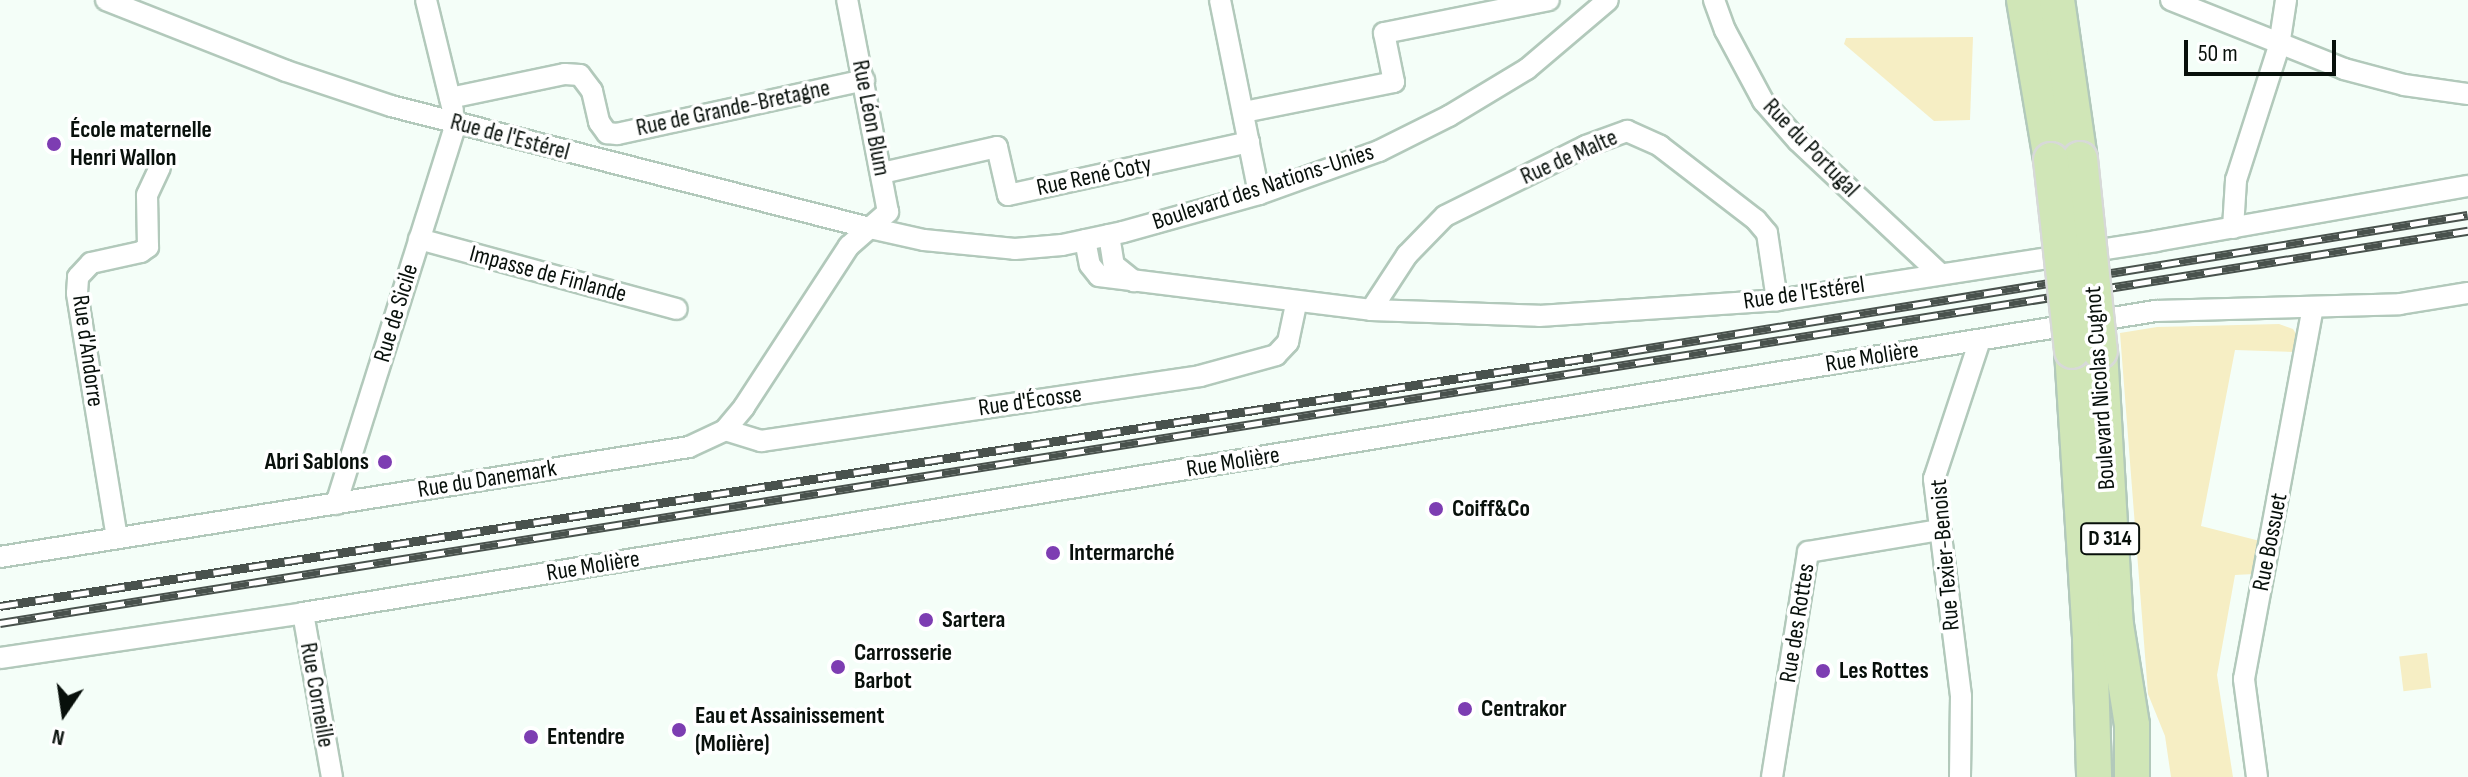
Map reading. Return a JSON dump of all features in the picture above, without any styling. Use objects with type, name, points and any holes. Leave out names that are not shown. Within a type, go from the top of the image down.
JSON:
[{"type":"main road","name":"Boulevard Nicolas Cugnot","points":[[2024,0],[2065,159]]},
{"type":"main road","name":"Boulevard Nicolas Cugnot","points":[[2057,0],[2065,159],[2116,625],[2132,725],[2132,777]]},
{"type":"main road","name":"Boulevard Nicolas Cugnot","points":[[2086,351],[2094,777]]},
{"type":"street","name":"Rue de l'Estérel","points":[[106,0],[337,89],[456,123],[924,240]]},
{"type":"street","points":[[426,0],[456,123]]},
{"type":"street","name":"Rue Léon Blum","points":[[847,0],[888,212],[870,228]]},
{"type":"street","points":[[1220,0],[1259,194]]},
{"type":"street","points":[[1244,112],[1394,82],[1384,33],[1549,0]]},
{"type":"street","name":"Boulevard des Nations-Unies","points":[[924,240],[1015,249],[1085,240],[1259,194],[1379,151],[1449,116],[1527,69],[1608,0]]},
{"type":"street","name":"Rue du Portugal","points":[[1714,0],[1725,30],[1763,101],[1798,141],[1939,273]]},
{"type":"street","points":[[2171,0],[2279,46],[2344,69],[2404,85],[2468,94]]},
{"type":"street","points":[[2233,228],[2236,180],[2279,46],[2286,0]]},
{"type":"street","name":"Rue de Grande-Bretagne","points":[[450,98],[565,74],[580,75],[592,91],[599,122],[607,133],[617,134],[864,80]]},
{"type":"street","name":"Rue de Sicile","points":[[336,504],[456,123]]},
{"type":"street","name":"Rue de Malte","points":[[1371,310],[1407,255],[1445,216],[1586,146],[1627,131],[1660,146],[1756,220],[1767,233],[1777,300]]},
{"type":"street","name":"Rue René Coty","points":[[882,173],[997,147],[1008,195],[1249,142]]},
{"type":"street","name":"Rue d'Andorre","points":[[117,538],[77,293],[78,277],[91,263],[141,252],[148,247],[147,195],[160,167]]},
{"type":"street","name":"Rue de l'Estérel","points":[[1085,240],[1092,271],[1099,276],[1371,310],[1539,316],[1777,300],[2233,228],[2468,186]]},
{"type":"street","name":"Rue du Danemark","points":[[0,556],[689,447],[725,430],[744,407],[849,246],[870,228]]},
{"type":"street","points":[[1109,235],[1114,265],[1134,281]]},
{"type":"street","name":"Impasse de Finlande","points":[[419,239],[677,309]]},
{"type":"street","name":"Rue Molière","points":[[0,658],[303,613],[2156,311],[2400,304],[2468,293]]},
{"type":"street","name":"Rue d'Écosse","points":[[725,430],[761,441],[1200,376],[1276,355],[1288,342],[1296,303]]},
{"type":"street","name":"Rue Bossuet","points":[[2257,777],[2244,679],[2313,307]]},
{"type":"street","name":"Rue Texier-Benoist","points":[[1960,777],[1961,696],[1934,479],[1980,340]]},
{"type":"street","name":"Rue des Rottes","points":[[1772,777],[1808,552],[1939,530]]},
{"type":"street","name":"Rue Corneille","points":[[303,613],[332,777]]},
{"type":"shaded area","points":[[1973,37],[1970,120],[1934,121],[1844,44],[1846,38]]},
{"type":"shaded area","points":[[2279,324],[2293,329],[2298,337],[2294,352],[2235,350],[2201,526],[2260,541],[2254,574],[2235,575],[2217,675],[2233,777],[2171,777],[2165,736],[2148,694],[2120,333],[2157,327]]},
{"type":"shaded area","points":[[2427,653],[2431,688],[2403,691],[2399,656]]},
{"type":"railway","points":[[0,606],[1593,357],[2468,215]]},
{"type":"railway","points":[[0,623],[2468,231]]},
{"type":"place","name":"École maternelle Henri Wallon","points":[[54,144]]},
{"type":"place","name":"Abri Sablons","points":[[385,462]]},
{"type":"place","name":"Coiff&Co","points":[[1436,509]]},
{"type":"place","name":"Intermarché","points":[[1053,553]]},
{"type":"place","name":"Sartera","points":[[926,620]]},
{"type":"place","name":"Carrosserie Barbot","points":[[838,667]]},
{"type":"place","name":"Les Rottes","points":[[1823,671]]},
{"type":"place","name":"Centrakor","points":[[1465,709]]},
{"type":"place","name":"Eau et Assainissement (Molière)","points":[[679,730]]},
{"type":"place","name":"Entendre","points":[[531,737]]}]
